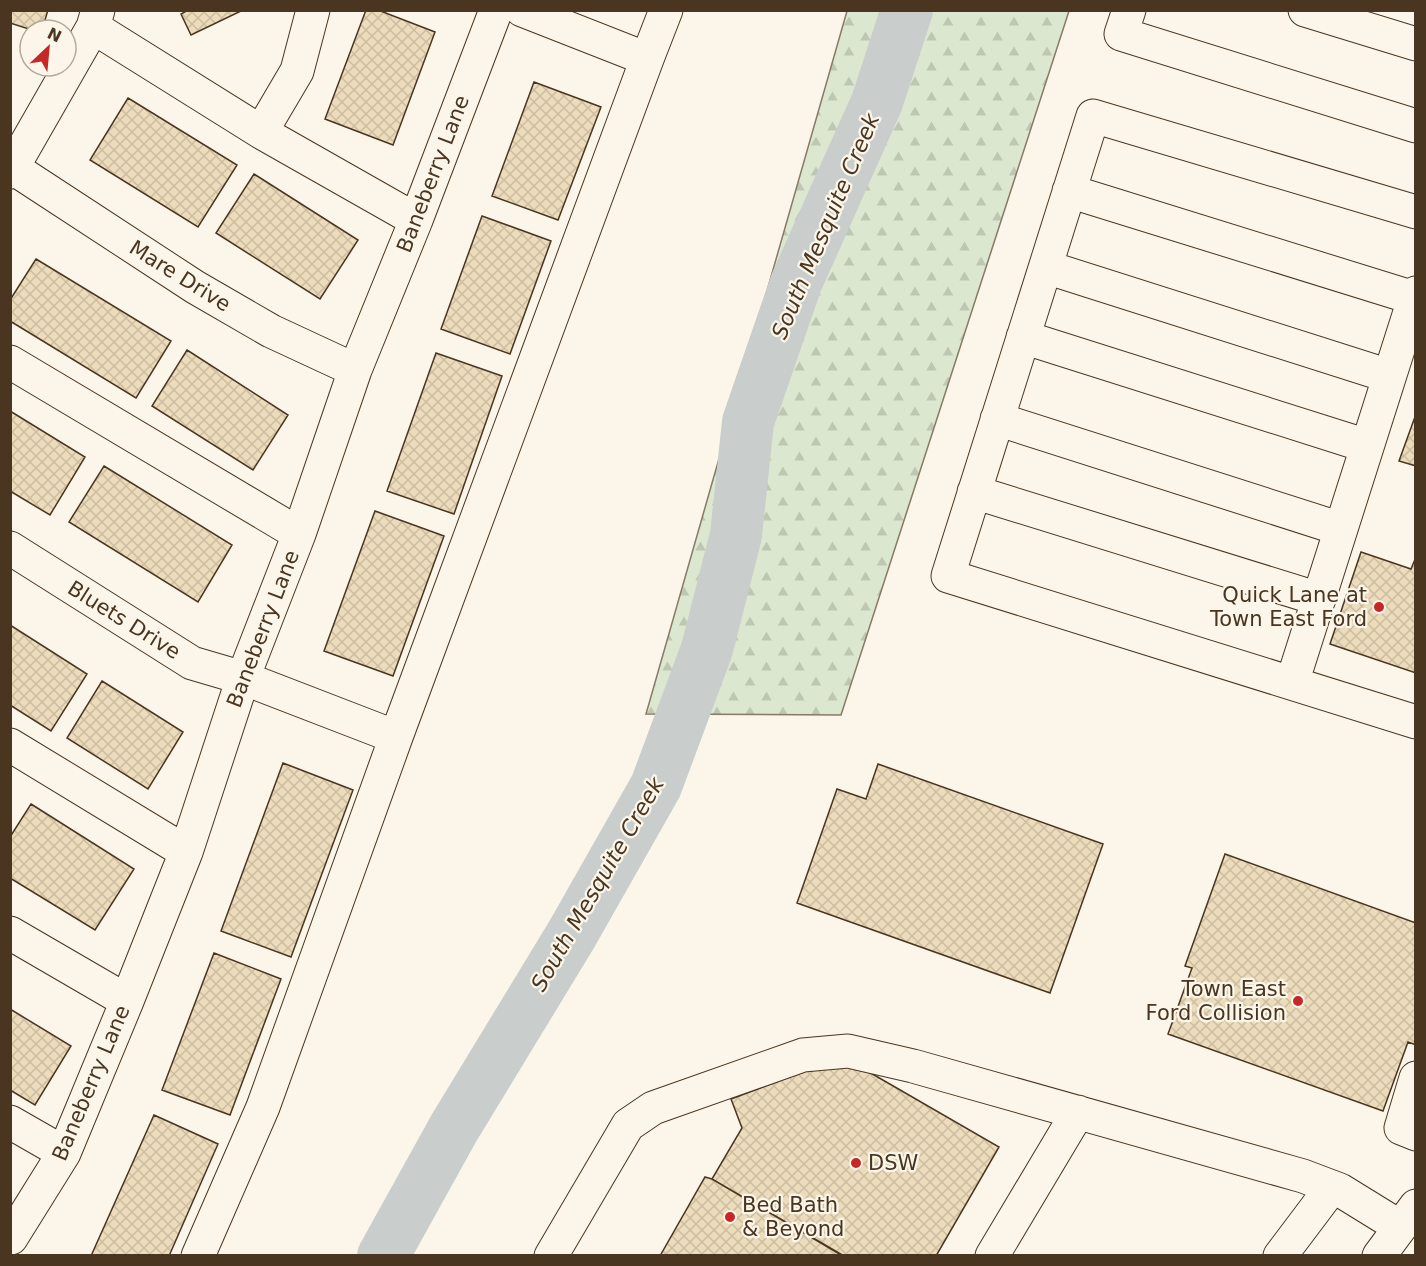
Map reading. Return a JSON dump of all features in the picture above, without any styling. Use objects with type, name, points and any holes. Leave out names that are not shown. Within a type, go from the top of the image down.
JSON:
[{"type":"street","points":[[261,132],[297,71],[313,10]]},
{"type":"street","name":"Baneberry Lane","points":[[11,1238],[64,1153],[186,852],[243,678],[299,534],[355,370],[496,10]]},
{"type":"street","points":[[522,10],[646,59]]},
{"type":"street","points":[[198,1256],[263,1107],[396,737],[666,10]]},
{"type":"street","points":[[1129,10],[1121,34],[1416,126]]},
{"type":"street","points":[[1305,10],[1416,44]]},
{"type":"street","points":[[12,170],[95,19],[261,132],[416,219]]},
{"type":"street","points":[[1416,212],[1093,116],[948,576],[1416,722]]},
{"type":"street","name":"Mare Drive","points":[[12,170],[214,298],[271,331],[355,370]]},
{"type":"street","points":[[1070,191],[1415,296],[1293,683]]},
{"type":"street","points":[[1046,267],[1389,375]]},
{"type":"street","points":[[1023,337],[1367,446]]},
{"type":"street","points":[[10,362],[299,534]]},
{"type":"street","points":[[997,419],[1341,529]]},
{"type":"street","points":[[974,492],[1319,599]]},
{"type":"street","name":"Bluets Drive","points":[[10,548],[192,663],[243,678],[396,737]]},
{"type":"street","points":[[10,745],[186,852]]},
{"type":"street","points":[[10,933],[127,1001]]},
{"type":"street","points":[[551,1256],[628,1125],[652,1108],[803,1055],[848,1051],[913,1066],[1303,1176],[1408,1217],[1379,1256]]},
{"type":"street","points":[[1408,1131],[1416,1078]]},
{"type":"street","points":[[992,1256],[1078,1113]]},
{"type":"street","points":[[10,1122],[64,1153]]},
{"type":"street","points":[[1280,1256],[1332,1187]]},
{"type":"street","points":[[11,1238],[19,1256]]},
{"type":"green space","points":[[847,11],[1069,11],[841,715],[646,714]]},
{"type":"building","points":[[10,10],[48,10],[46,18],[18,18],[18,26],[10,23]]},
{"type":"building","points":[[188,10],[241,11],[191,35],[181,14]]},
{"type":"building","points":[[366,10],[378,10],[435,32],[393,145],[325,119]]},
{"type":"building","points":[[534,82],[601,107],[558,220],[492,196]]},
{"type":"building","points":[[128,98],[237,165],[198,227],[90,160]]},
{"type":"building","points":[[254,174],[358,240],[320,299],[216,233]]},
{"type":"building","points":[[482,216],[551,241],[510,354],[441,329]]},
{"type":"building","points":[[36,259],[171,341],[136,398],[10,321],[10,300]]},
{"type":"building","points":[[187,350],[288,415],[253,470],[152,406]]},
{"type":"building","points":[[436,353],[502,376],[454,514],[387,491]]},
{"type":"building","points":[[10,411],[85,457],[50,515],[10,491]]},
{"type":"building","points":[[1416,414],[1416,466],[1399,461]]},
{"type":"building","points":[[104,466],[232,545],[198,602],[69,522]]},
{"type":"building","points":[[375,511],[444,536],[393,676],[324,651]]},
{"type":"building","name":"Quick Lane at Town East Ford","points":[[1361,552],[1411,569],[1416,557],[1416,673],[1330,644]]},
{"type":"building","points":[[10,625],[87,674],[51,731],[10,705]]},
{"type":"building","points":[[102,681],[183,732],[148,789],[67,738]]},
{"type":"building","points":[[283,763],[353,790],[291,957],[221,931]]},
{"type":"building","points":[[878,764],[1103,844],[1050,993],[797,903],[837,789],[866,799]]},
{"type":"building","points":[[31,804],[134,869],[95,930],[10,878],[10,837]]},
{"type":"building","name":"Town East Ford Collision","points":[[1225,854],[1416,923],[1416,1045],[1408,1042],[1383,1111],[1168,1034],[1192,968],[1185,966]]},
{"type":"building","points":[[214,953],[281,979],[230,1115],[162,1090]]},
{"type":"building","points":[[10,1009],[71,1046],[35,1105],[10,1090]]},
{"type":"building","name":"DSW","points":[[843,1057],[999,1147],[936,1256],[844,1256],[712,1179],[742,1128],[731,1099]]},
{"type":"building","points":[[154,1115],[218,1144],[169,1256],[91,1256]]},
{"type":"building","name":"Bed Bath & Beyond","points":[[705,1177],[712,1179],[843,1256],[660,1256]]},
{"type":"waterway","name":"South Mesquite Creek","points":[[383,1256],[454,1128],[572,934],[656,786],[707,649],[736,535],[748,422],[796,283],[877,102],[907,10]]},
{"type":"place","name":"Quick Lane at Town East Ford","points":[[1379,607]]},
{"type":"place","name":"Town East Ford Collision","points":[[1298,1001]]},
{"type":"place","name":"DSW","points":[[856,1163]]},
{"type":"place","name":"Bed Bath & Beyond","points":[[730,1217]]}]
